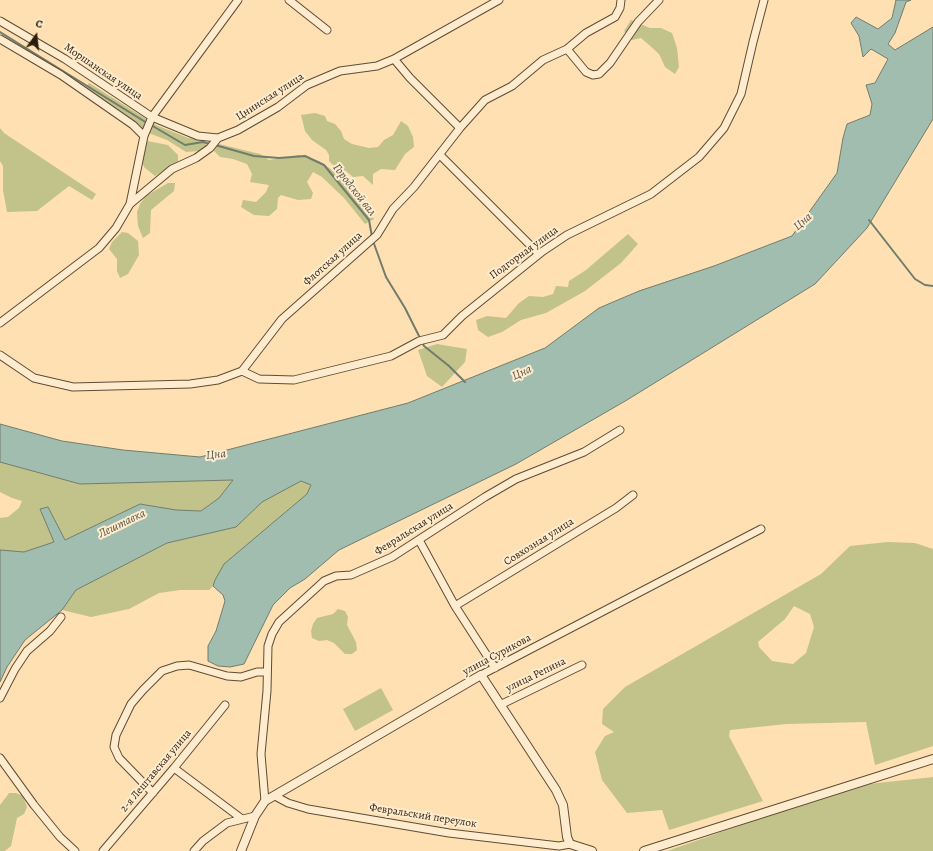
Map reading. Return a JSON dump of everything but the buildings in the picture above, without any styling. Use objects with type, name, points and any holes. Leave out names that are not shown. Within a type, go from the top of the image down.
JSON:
[{"type":"street","name":"Цнинская улица","points":[[0,323],[99,248],[116,228],[130,204],[144,136],[150,122],[238,0]]},
{"type":"street","points":[[289,0],[327,30]]},
{"type":"street","name":"Цнинская улица","points":[[130,204],[172,169],[196,158],[210,148],[218,138],[238,130],[278,107],[307,84],[340,71],[377,66],[394,59],[498,0]]},
{"type":"street","name":"Флотская улица","points":[[242,371],[282,319],[313,294],[376,236],[393,209],[414,187],[460,128],[485,100],[512,86],[543,60],[567,49],[586,33],[615,17],[620,8],[621,0]]},
{"type":"street","points":[[567,49],[586,72],[593,75],[599,74],[610,63],[638,22],[659,0]]},
{"type":"street","name":"Подгорная улица","points":[[242,371],[259,379],[294,380],[391,356],[419,341],[443,334],[462,316],[539,254],[567,235],[651,194],[699,157],[724,128],[741,94],[752,42],[764,0]]},
{"type":"street","name":"Моршанская улица","points":[[0,21],[65,59],[150,122],[198,136],[218,138]]},
{"type":"street","points":[[0,39],[61,75],[133,125],[144,136]]},
{"type":"street","points":[[394,59],[410,78],[460,128]]},
{"type":"street","points":[[440,155],[539,254]]},
{"type":"street","points":[[0,355],[34,378],[73,387],[190,384],[218,380],[242,371]]},
{"type":"street","name":"Февральская улица","points":[[265,801],[261,754],[267,691],[268,646],[272,634],[279,622],[324,581],[336,576],[350,575],[369,568],[419,540],[485,497],[516,479],[584,452],[620,430]]},
{"type":"street","name":"Совхозная улица","points":[[455,606],[616,508],[633,495]]},
{"type":"street","name":"улица Сурикова","points":[[241,851],[255,816],[265,801],[495,668],[760,529]]},
{"type":"street","points":[[419,540],[455,606],[495,668]]},
{"type":"street","points":[[0,698],[15,669],[27,651],[50,631],[61,617]]},
{"type":"street","points":[[153,793],[119,758],[114,748],[116,735],[131,704],[144,690],[162,671],[177,666],[189,665],[228,676],[241,677],[257,672],[267,672]]},
{"type":"street","name":"улица Репина","points":[[500,705],[582,665]]},
{"type":"street","points":[[481,676],[556,790],[563,805],[567,837],[570,844],[592,851]]},
{"type":"street","name":"2-я Лештавская улица","points":[[103,851],[174,768],[225,705]]},
{"type":"street","points":[[0,758],[60,837],[75,851]]},
{"type":"street","points":[[644,851],[933,759]]},
{"type":"street","points":[[174,768],[242,819]]},
{"type":"street","name":"Февральский переулок","points":[[275,796],[288,803],[308,809],[449,833],[559,846],[570,844]]},
{"type":"street","points":[[194,851],[203,841],[226,823],[255,816]]},
{"type":"green space","points":[[631,20],[650,28],[661,28],[672,33],[677,48],[679,67],[675,74],[665,67],[659,54],[641,38],[632,40],[624,31]]},
{"type":"green space","points":[[89,83],[156,125],[188,138],[204,139],[207,146],[199,151],[186,152],[167,140],[146,132],[86,88]]},
{"type":"green space","points":[[315,113],[325,116],[327,121],[335,124],[341,131],[344,139],[352,144],[369,148],[378,147],[384,140],[393,135],[401,121],[408,126],[413,137],[414,147],[405,154],[395,170],[381,169],[373,174],[373,185],[363,176],[353,177],[346,171],[335,167],[329,161],[329,155],[326,150],[312,140],[305,131],[301,115]]},
{"type":"green space","points":[[0,128],[4,133],[96,194],[92,200],[69,186],[37,211],[7,212],[3,190],[3,166],[0,161]]},
{"type":"green space","points":[[147,141],[168,145],[178,155],[178,161],[155,176],[144,167],[142,160]]},
{"type":"green space","points":[[215,143],[260,154],[269,160],[299,155],[319,161],[345,179],[374,219],[365,224],[344,198],[322,177],[313,172],[307,182],[313,193],[311,199],[298,200],[281,195],[278,198],[277,209],[269,216],[254,215],[241,207],[243,200],[256,202],[266,192],[269,185],[250,182],[252,174],[247,164],[233,159],[220,157],[212,149]]},
{"type":"green space","points":[[168,183],[175,183],[174,191],[151,210],[150,233],[143,238],[138,226],[137,212],[140,204],[146,196]]},
{"type":"green space","points":[[122,232],[128,233],[138,241],[139,255],[128,274],[120,278],[117,271],[117,259],[109,249],[112,242]]},
{"type":"green space","points":[[628,234],[638,244],[621,263],[585,291],[546,313],[521,320],[502,332],[488,337],[478,330],[476,320],[487,316],[506,318],[519,303],[529,296],[543,297],[553,294],[556,286],[568,287],[569,281],[586,270]]},
{"type":"green space","points":[[437,344],[467,349],[465,362],[442,387],[427,376],[418,350]]},
{"type":"green space","points":[[0,462],[80,484],[233,480],[219,498],[201,511],[176,510],[140,504],[65,540],[48,507],[40,509],[54,542],[24,552],[2,551],[0,550],[0,518],[8,517],[19,508],[22,501],[0,492]]},
{"type":"green space","points":[[300,480],[311,485],[307,494],[224,564],[213,586],[209,590],[180,590],[159,593],[129,609],[91,617],[62,610],[76,590],[167,543],[236,527],[262,502]]},
{"type":"green space","points":[[888,542],[915,543],[933,549],[933,746],[875,765],[866,722],[786,724],[730,730],[729,736],[763,801],[669,830],[662,810],[627,813],[602,780],[595,752],[605,736],[614,732],[602,724],[603,709],[625,687],[821,574],[850,546]],"holes":[[[794,606],[810,614],[814,627],[806,653],[793,664],[772,661],[759,647],[758,642],[785,619]]]},
{"type":"green space","points":[[338,609],[345,611],[348,617],[347,625],[356,642],[357,650],[352,654],[345,654],[334,643],[327,640],[319,641],[312,638],[311,631],[317,618],[333,614]]},
{"type":"green space","points":[[381,688],[393,710],[355,731],[343,709]]},
{"type":"green space","points":[[933,777],[933,851],[667,851],[824,796],[869,784]]},
{"type":"green space","points":[[9,793],[16,793],[23,796],[27,807],[24,814],[17,818],[11,846],[5,851],[0,851],[0,805]]},
{"type":"water","points":[[896,0],[911,0],[906,2],[895,33],[888,44],[895,50],[933,27],[933,119],[867,228],[815,284],[627,400],[516,464],[339,550],[305,579],[290,588],[273,605],[244,664],[230,667],[218,666],[208,661],[208,646],[216,631],[225,601],[223,595],[213,586],[224,564],[307,494],[311,485],[301,481],[262,502],[236,527],[167,543],[76,590],[62,610],[25,640],[7,667],[0,682],[0,550],[24,552],[54,542],[40,509],[48,507],[65,540],[140,504],[176,510],[201,511],[219,498],[233,480],[80,484],[0,462],[0,424],[62,441],[123,450],[200,457],[408,403],[545,348],[599,308],[639,291],[714,266],[792,236],[837,173],[847,124],[870,115],[872,104],[866,85],[875,83],[888,59],[871,49],[863,57],[859,36],[851,23],[856,17],[878,29],[892,18]]},
{"type":"waterway","name":"Городской вал","points":[[0,32],[147,123]]},
{"type":"waterway","name":"Городской вал","points":[[151,125],[185,145],[203,142],[210,144]]},
{"type":"waterway","name":"Городской вал","points":[[215,145],[254,156],[279,158],[305,156],[324,165],[369,220],[372,237]]},
{"type":"waterway","points":[[869,220],[915,279],[925,285],[933,286]]},
{"type":"waterway","name":"Городской вал","points":[[373,241],[386,277],[405,308],[424,346],[449,366],[465,382]]},
{"type":"water label","name":"Цна","points":[[803,222]]},
{"type":"water label","name":"Цна","points":[[522,373]]},
{"type":"water label","name":"Цна","points":[[216,455]]},
{"type":"water label","name":"Лештавка","points":[[122,524]]}]
